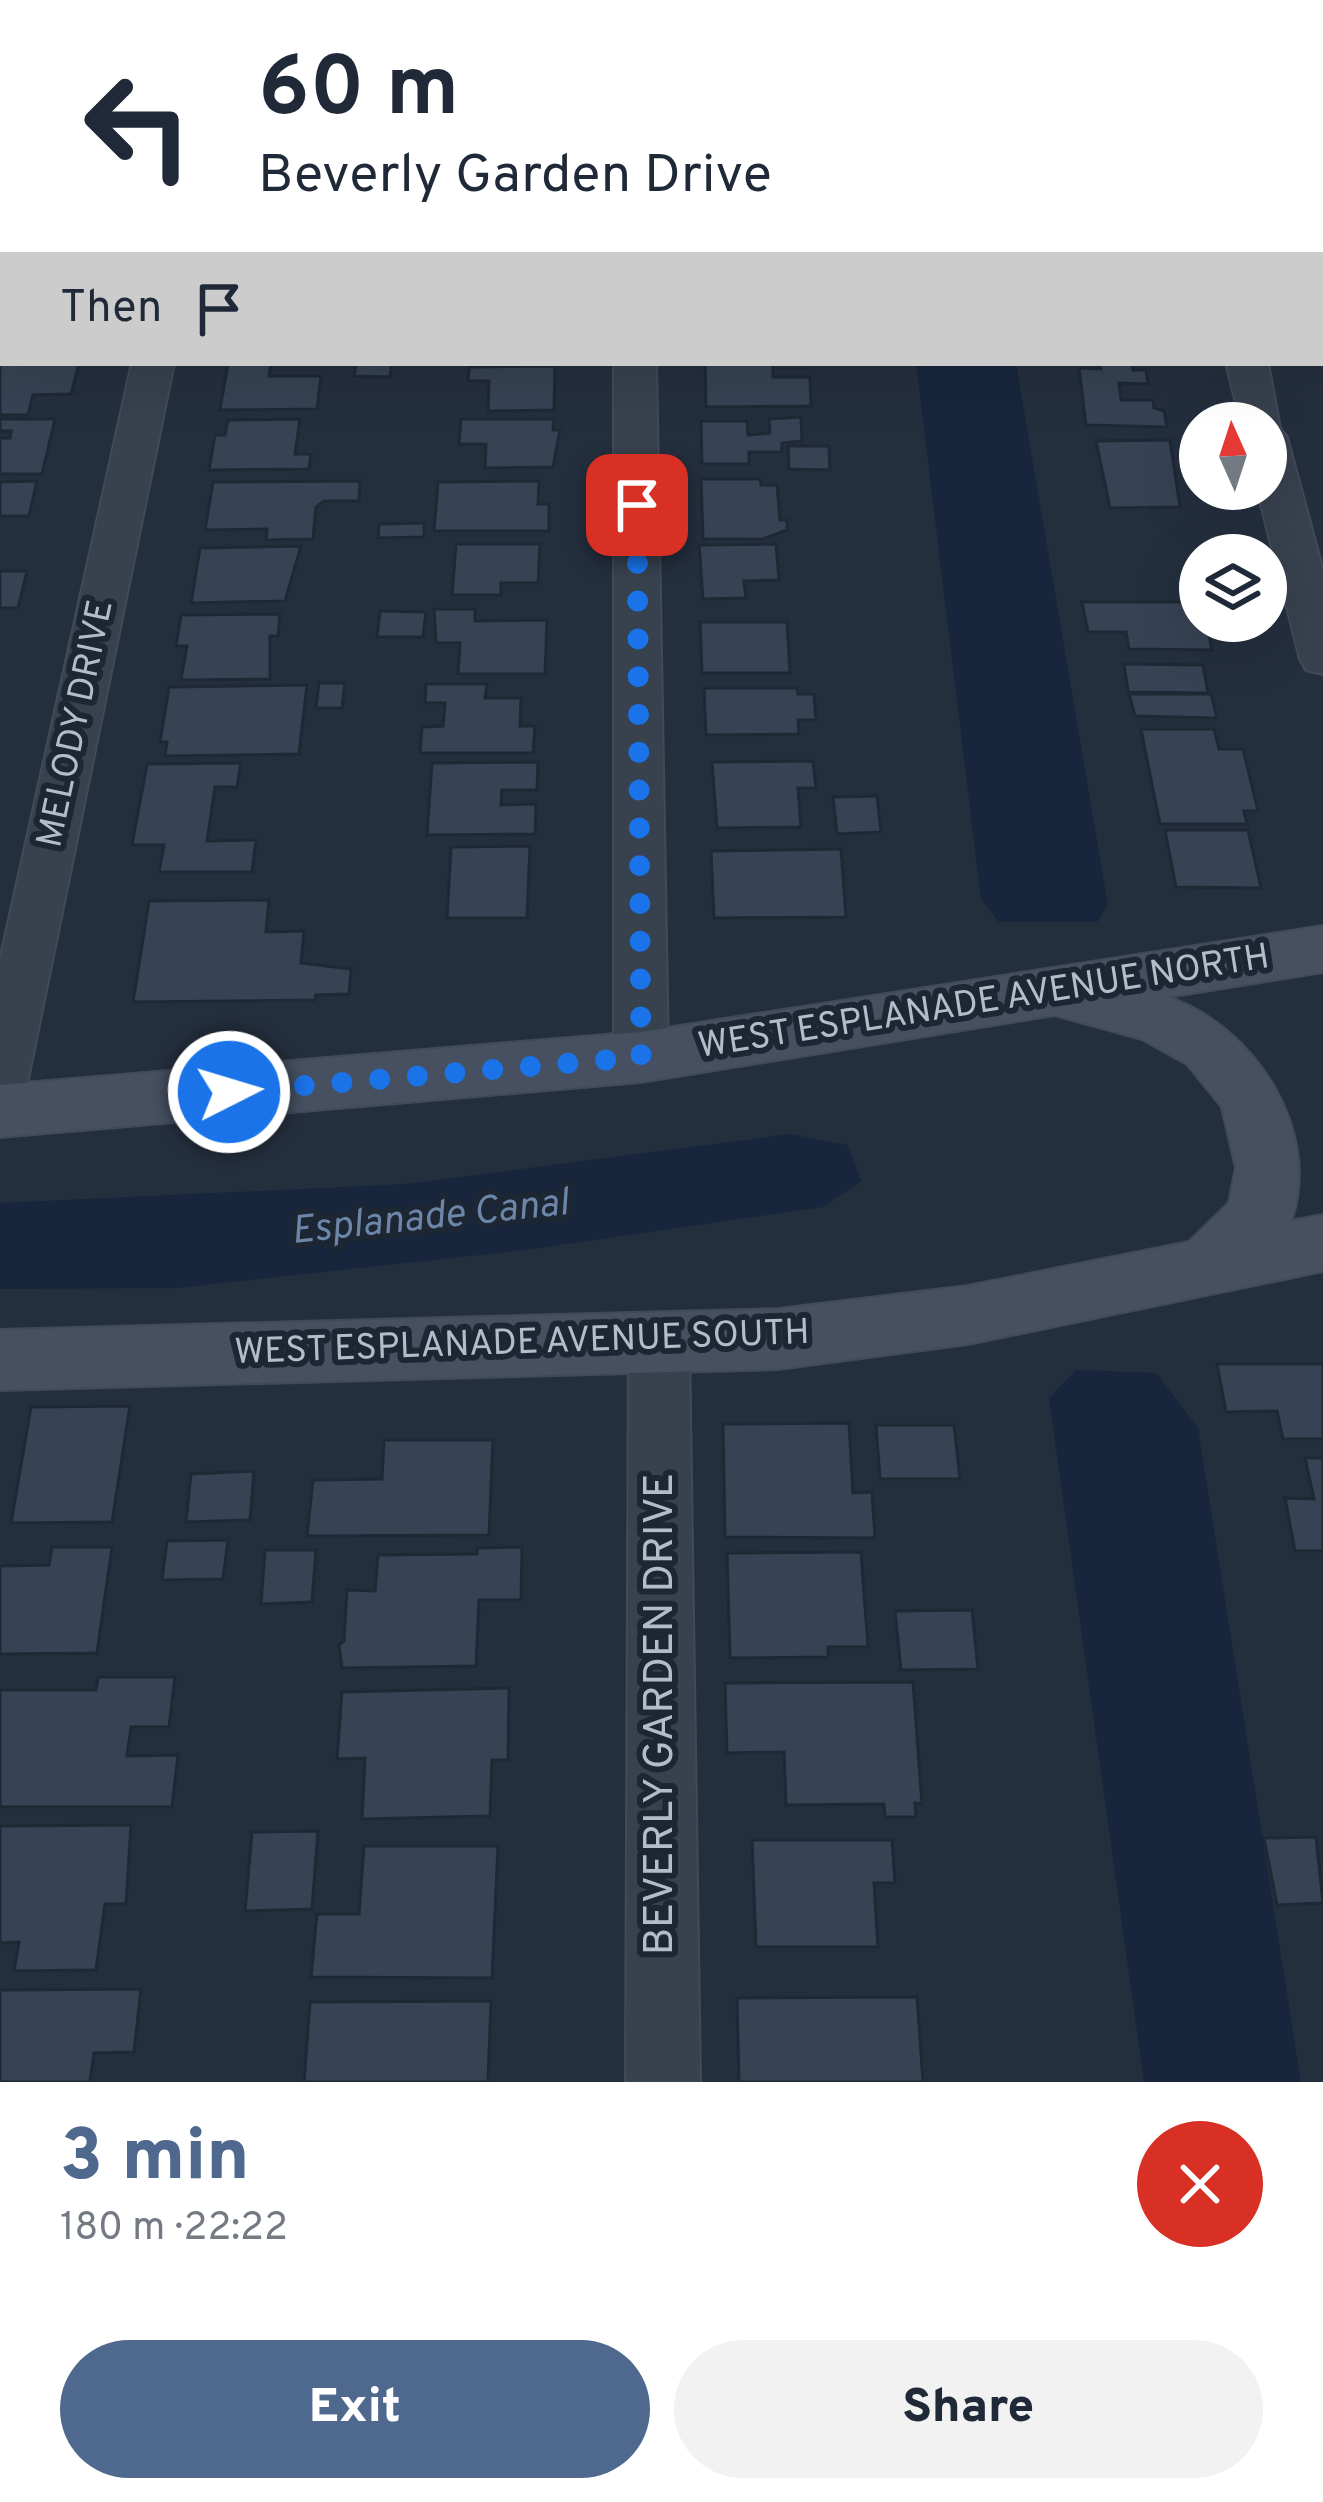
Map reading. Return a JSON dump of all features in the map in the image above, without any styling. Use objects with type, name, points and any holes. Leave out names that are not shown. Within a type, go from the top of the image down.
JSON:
[{"type":"main road","name":"WEST ESPLANADE AVENUE NORTH","points":[[0,1112],[641,1057],[1323,949]]},
{"type":"main road","points":[[1033,998],[1107,1005],[1167,1023],[1210,1047],[1246,1091],[1267,1134],[1274,1176],[1259,1216],[1210,1266]]},
{"type":"main road","name":"WEST ESPLANADE AVENUE SOUTH","points":[[0,1360],[659,1346],[778,1339],[968,1315],[1323,1243]]},
{"type":"street","name":"MELODY DRIVE","points":[[0,1084],[152,366]]},
{"type":"street","points":[[635,366],[641,1057]]},
{"type":"street","points":[[1248,366],[1257,402]]},
{"type":"street","points":[[1285,510],[1323,659]]},
{"type":"street","name":"BEVERLY GARDEN DRIVE","points":[[659,1346],[663,2082]]},
{"type":"water","points":[[916,366],[1017,366],[1108,905],[1097,922],[999,922],[981,899]]},
{"type":"water","name":"Esplanade Canal","points":[[790,1134],[848,1145],[861,1181],[823,1207],[525,1250],[176,1288],[0,1289],[0,1203],[407,1184]]},
{"type":"water","points":[[1076,1370],[1156,1373],[1198,1428],[1301,2082],[1144,2082],[1049,1398]]},
{"type":"building","points":[[0,366],[78,366],[71,394],[33,395],[28,415],[0,415]]},
{"type":"building","points":[[227,366],[271,366],[269,376],[321,376],[317,409],[220,410]]},
{"type":"building","points":[[356,366],[392,366],[390,377],[354,376]]},
{"type":"building","points":[[555,366],[554,410],[488,411],[489,381],[468,381],[469,367]]},
{"type":"building","points":[[705,366],[773,366],[773,377],[810,377],[811,406],[706,407]]},
{"type":"building","points":[[1096,366],[1146,370],[1148,384],[1119,383],[1121,400],[1153,400],[1154,408],[1164,411],[1167,427],[1086,425],[1079,368],[1102,369]]},
{"type":"building","points":[[801,417],[802,441],[782,443],[782,452],[749,452],[749,464],[702,464],[701,421],[747,421],[748,435],[770,433],[769,419]]},
{"type":"building","points":[[0,419],[55,419],[42,474],[0,474],[0,438],[10,438],[11,431],[0,431]]},
{"type":"building","points":[[300,419],[295,454],[311,454],[309,469],[209,470],[215,435],[225,435],[228,420]]},
{"type":"building","points":[[461,419],[554,419],[553,430],[560,430],[553,467],[485,468],[486,444],[459,444]]},
{"type":"building","points":[[1170,440],[1179,507],[1110,508],[1096,441]]},
{"type":"building","points":[[788,446],[829,446],[830,470],[789,469]]},
{"type":"building","points":[[701,479],[760,479],[761,485],[777,485],[780,520],[787,520],[787,530],[763,539],[703,539]]},
{"type":"building","points":[[37,481],[29,516],[0,516],[0,482]]},
{"type":"building","points":[[360,481],[359,501],[324,501],[316,507],[313,539],[266,540],[267,529],[205,530],[213,482]]},
{"type":"building","points":[[539,481],[538,504],[549,504],[549,531],[434,531],[438,482]]},
{"type":"building","points":[[424,523],[424,537],[378,538],[379,524]]},
{"type":"building","points":[[456,544],[540,544],[538,583],[501,583],[501,595],[452,595]]},
{"type":"building","points":[[776,544],[779,580],[744,581],[746,598],[703,599],[699,545]]},
{"type":"building","points":[[301,546],[285,601],[191,603],[200,548]]},
{"type":"building","points":[[0,571],[27,571],[18,608],[0,608]]},
{"type":"building","points":[[1082,602],[1179,602],[1179,642],[1210,642],[1212,650],[1129,649],[1126,632],[1088,632]]},
{"type":"building","points":[[434,609],[475,609],[475,621],[547,620],[545,674],[458,674],[460,643],[436,643]]},
{"type":"building","points":[[380,611],[426,612],[423,637],[377,637]]},
{"type":"building","points":[[280,614],[278,636],[270,636],[270,679],[181,680],[187,646],[176,646],[181,615]]},
{"type":"building","points":[[700,622],[787,622],[790,673],[702,673]]},
{"type":"building","points":[[1124,664],[1203,665],[1208,693],[1128,692]]},
{"type":"building","points":[[319,683],[345,683],[342,708],[316,708]]},
{"type":"building","points":[[426,684],[487,684],[485,698],[521,698],[520,726],[535,726],[533,753],[420,753],[422,727],[443,726],[445,703],[425,703]]},
{"type":"building","points":[[307,685],[299,754],[165,756],[167,742],[160,742],[169,687]]},
{"type":"building","points":[[704,688],[797,688],[798,694],[814,694],[816,720],[798,720],[799,734],[706,735]]},
{"type":"building","points":[[1129,694],[1211,694],[1217,718],[1135,716]]},
{"type":"building","points":[[1141,729],[1214,729],[1219,749],[1243,749],[1258,811],[1244,811],[1247,824],[1160,824]]},
{"type":"building","points":[[813,761],[816,788],[798,788],[801,827],[717,828],[712,762]]},
{"type":"building","points":[[538,762],[537,790],[502,790],[501,805],[536,804],[535,834],[427,835],[432,763]]},
{"type":"building","points":[[241,763],[237,787],[215,787],[207,841],[256,840],[252,872],[159,872],[164,845],[132,845],[147,764]]},
{"type":"building","points":[[877,796],[881,832],[837,834],[833,797]]},
{"type":"building","points":[[1165,830],[1248,830],[1261,888],[1176,887]]},
{"type":"building","points":[[530,846],[527,918],[447,918],[451,847]]},
{"type":"building","points":[[841,849],[846,917],[714,918],[711,851]]},
{"type":"building","points":[[269,900],[266,932],[304,931],[301,963],[351,969],[349,994],[316,995],[315,1000],[133,1002],[149,901]]},
{"type":"building","points":[[1217,1364],[1323,1364],[1323,1439],[1283,1439],[1277,1411],[1226,1412]]},
{"type":"building","points":[[130,1406],[112,1522],[11,1523],[31,1407]]},
{"type":"building","points":[[849,1423],[853,1493],[872,1492],[875,1538],[725,1537],[723,1424]]},
{"type":"building","points":[[876,1425],[954,1425],[960,1479],[880,1479]]},
{"type":"building","points":[[384,1440],[493,1440],[489,1535],[307,1536],[313,1480],[382,1479]]},
{"type":"building","points":[[1305,1458],[1323,1458],[1323,1551],[1295,1551],[1285,1498],[1314,1499]]},
{"type":"building","points":[[254,1471],[250,1520],[186,1522],[191,1474]]},
{"type":"building","points":[[228,1540],[223,1579],[162,1580],[167,1541]]},
{"type":"building","points":[[52,1547],[112,1547],[97,1653],[0,1654],[0,1566],[49,1565]]},
{"type":"building","points":[[522,1547],[521,1600],[479,1600],[476,1666],[342,1668],[339,1645],[344,1641],[347,1590],[375,1591],[378,1555],[477,1554],[477,1548]]},
{"type":"building","points":[[265,1550],[316,1550],[312,1602],[261,1604]]},
{"type":"building","points":[[861,1552],[868,1647],[828,1647],[828,1657],[730,1658],[727,1553]]},
{"type":"building","points":[[972,1610],[978,1669],[901,1670],[895,1611]]},
{"type":"building","points":[[98,1677],[175,1677],[169,1727],[131,1727],[127,1756],[178,1755],[172,1807],[0,1807],[0,1690],[96,1690]]},
{"type":"building","points":[[913,1682],[922,1804],[915,1803],[916,1817],[885,1817],[884,1804],[786,1805],[784,1752],[727,1753],[725,1683]]},
{"type":"building","points":[[509,1688],[508,1760],[492,1760],[490,1816],[362,1819],[365,1758],[337,1759],[342,1692]]},
{"type":"building","points":[[131,1825],[126,1904],[105,1904],[96,1970],[14,1971],[19,1942],[0,1943],[0,1826]]},
{"type":"building","points":[[318,1831],[312,1909],[245,1911],[252,1832]]},
{"type":"building","points":[[1316,1837],[1323,1903],[1277,1905],[1264,1838]]},
{"type":"building","points":[[752,1840],[892,1840],[895,1883],[874,1883],[878,1947],[756,1947]]},
{"type":"building","points":[[364,1846],[498,1846],[492,1978],[311,1977],[317,1914],[359,1914]]},
{"type":"building","points":[[141,1989],[134,2052],[94,2053],[90,2082],[0,2082],[0,1990]]},
{"type":"building","points":[[917,1997],[923,2082],[739,2082],[737,1998]]},
{"type":"building","points":[[491,2001],[488,2082],[304,2082],[310,2002]]},
{"type":"route","points":[[229,1092],[641,1057],[637,505]]}]
